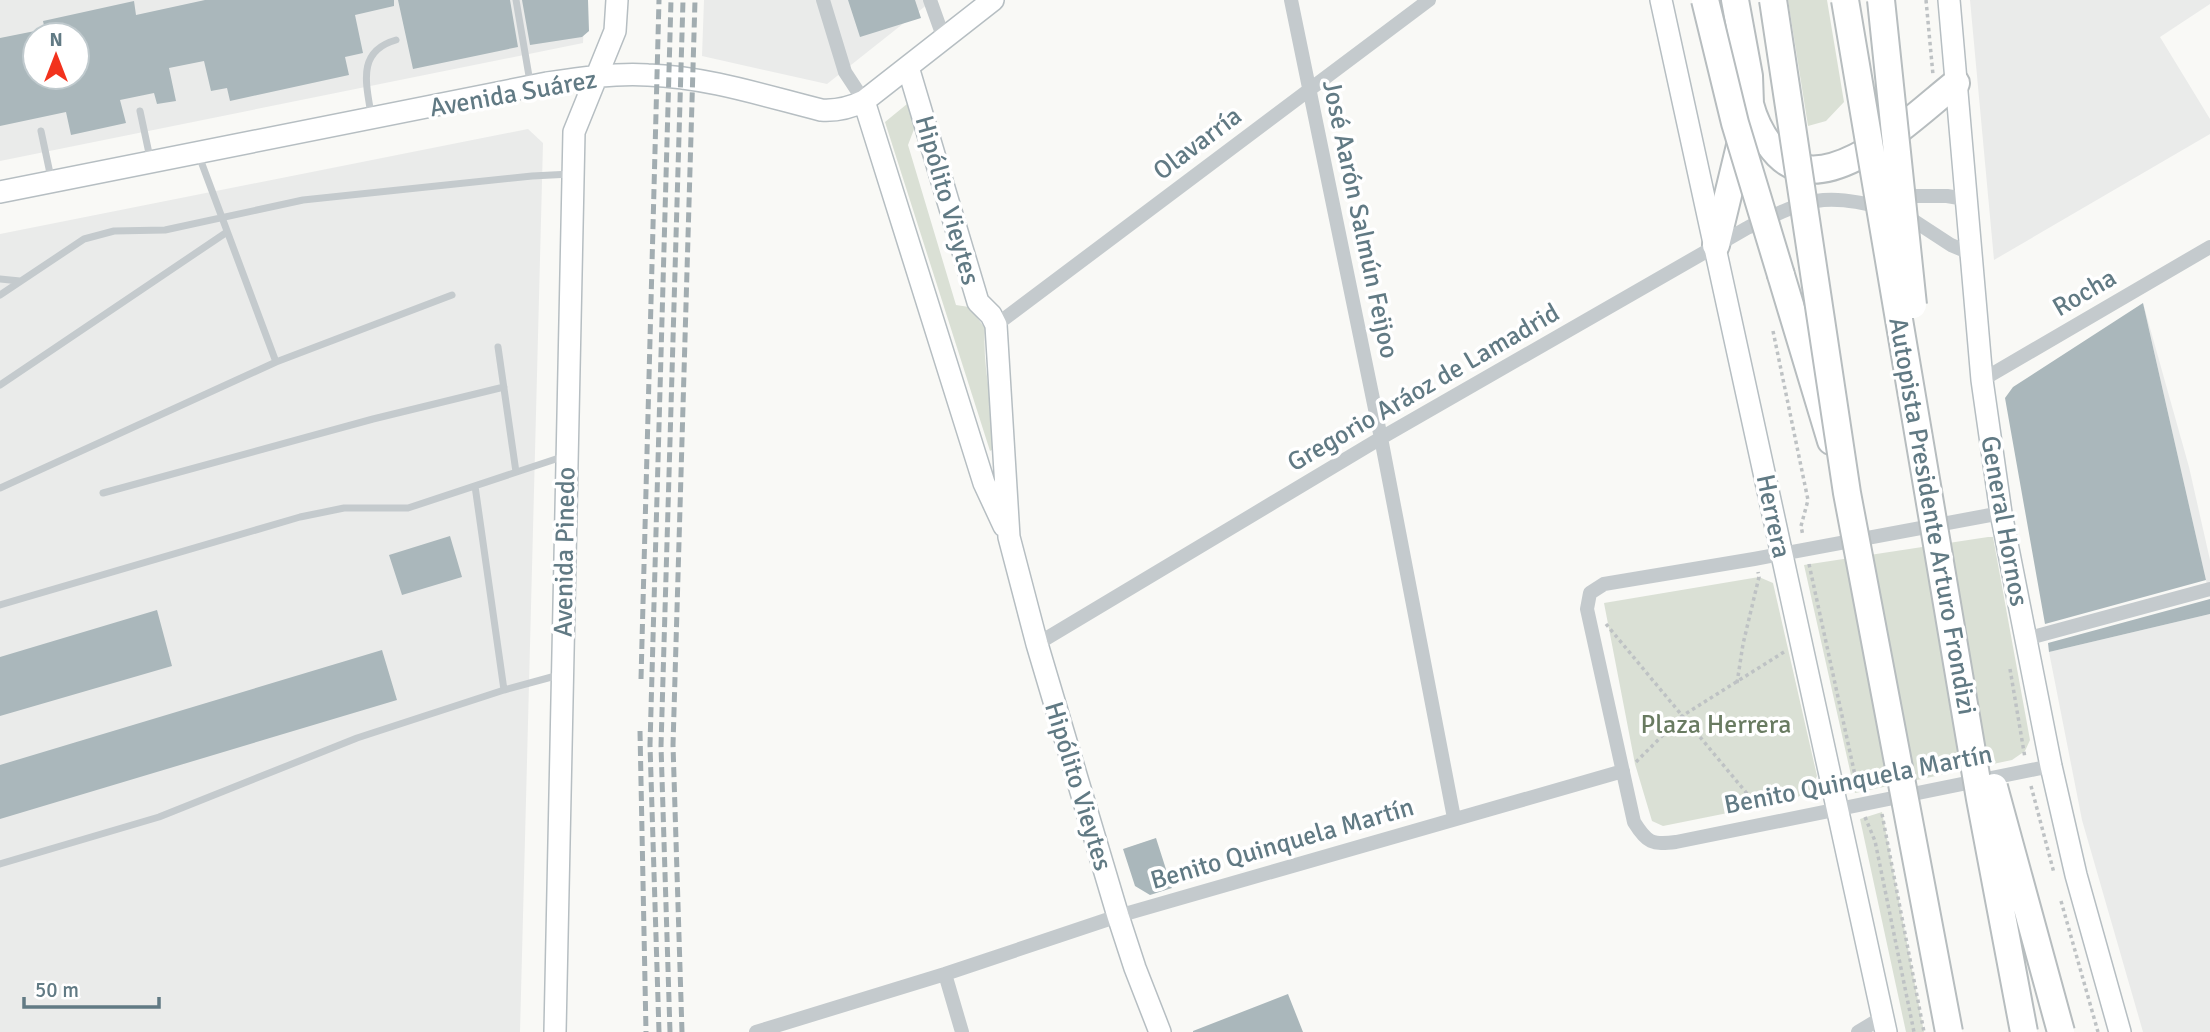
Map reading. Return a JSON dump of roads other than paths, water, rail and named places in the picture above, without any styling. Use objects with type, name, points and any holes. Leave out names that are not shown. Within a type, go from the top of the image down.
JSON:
[{"type":"highway","points":[[1705,0],[1735,123],[1847,493]]},
{"type":"highway","points":[[1735,0],[1749,76],[1753,116],[1768,145],[1788,165],[1802,170],[1824,170],[1847,162],[1876,146],[1956,82]]},
{"type":"highway","points":[[1773,0],[1847,493],[1949,1032]]},
{"type":"highway","name":"Autopista Presidente Arturo Frondizi","points":[[1845,0],[1995,883],[2024,1032]]},
{"type":"highway","points":[[1881,0],[1917,349],[1915,408]]},
{"type":"highway","points":[[1716,245],[1750,104]]},
{"type":"highway","points":[[1956,652],[2061,1032]]},
{"type":"main road","name":"Avenida Pinedo","points":[[555,1032],[571,174],[574,132],[615,32],[617,0]]},
{"type":"main road","name":"Avenida Suárez","points":[[0,192],[530,86],[596,76],[648,75],[696,80],[821,110],[845,109],[864,101],[993,0]]},
{"type":"main road","name":"Herrera","points":[[1661,0],[1885,1024]]},
{"type":"main road","name":"General Hornos","points":[[1949,0],[1982,380],[2001,513],[2051,766],[2076,875],[2120,1032]]},
{"type":"main road","name":"Hipólito Vieytes","points":[[908,66],[978,302],[991,314],[996,325],[1009,537]]},
{"type":"main road","name":"Hipólito Vieytes","points":[[864,101],[984,483],[1009,537],[1037,644],[1118,916],[1160,1032]]},
{"type":"street","points":[[823,0],[845,72],[864,101]]},
{"type":"street","points":[[930,0],[944,39]]},
{"type":"street","name":"José Aarón Salmún Feijoo","points":[[1291,0],[1381,438],[1454,818]]},
{"type":"street","name":"Olavarría","points":[[996,325],[1429,0]]},
{"type":"street","name":"Gregorio Aráoz de Lamadrid","points":[[1037,644],[1381,438],[1747,228],[1817,201],[1883,196],[1947,196],[1965,199]]},
{"type":"street","name":"Gregorio Aráoz de Lamadrid","points":[[1844,200],[1896,209],[1951,245],[1970,253]]},
{"type":"street","name":"Rocha","points":[[1982,380],[2210,247]]},
{"type":"street","points":[[1623,771],[1587,609],[1590,593],[1604,584],[2001,513]]},
{"type":"street","points":[[2026,639],[2210,589]]},
{"type":"street","name":"Benito Quinquela Martín","points":[[756,1032],[945,974],[1118,916],[1623,771],[1634,822],[1644,837],[1652,843],[1676,842],[2051,766]]},
{"type":"street","points":[[945,974],[962,1032]]},
{"type":"street","points":[[1858,1032],[1885,1024]]},
{"type":"lane","points":[[516,0],[530,86]]},
{"type":"lane","points":[[372,118],[366,70],[372,55],[383,44],[396,40]]},
{"type":"lane","points":[[139,111],[150,162]]},
{"type":"lane","points":[[41,131],[52,182]]},
{"type":"lane","points":[[198,153],[276,362]]},
{"type":"lane","points":[[0,295],[84,239],[114,231],[165,230],[303,200],[571,174]]},
{"type":"lane","points":[[0,385],[228,232]]},
{"type":"lane","points":[[0,279],[21,281]]},
{"type":"lane","points":[[0,488],[276,362],[452,295]]},
{"type":"lane","points":[[498,347],[516,472]]},
{"type":"lane","points":[[103,493],[373,419],[504,387]]},
{"type":"lane","points":[[0,605],[300,517],[344,508],[408,508],[566,456]]},
{"type":"lane","points":[[475,485],[504,690]]},
{"type":"lane","points":[[0,864],[159,817],[347,741],[561,674]]},
{"type":"railway","points":[[641,679],[659,0]]},
{"type":"railway","points":[[659,1032],[650,745],[671,0]]},
{"type":"railway","points":[[670,1032],[661,746],[683,0]]},
{"type":"railway","points":[[682,1032],[673,745],[695,0]]},
{"type":"railway","points":[[640,731],[646,1032]]},
{"type":"park label","name":"Plaza Herrera","points":[[1716,724]]}]
